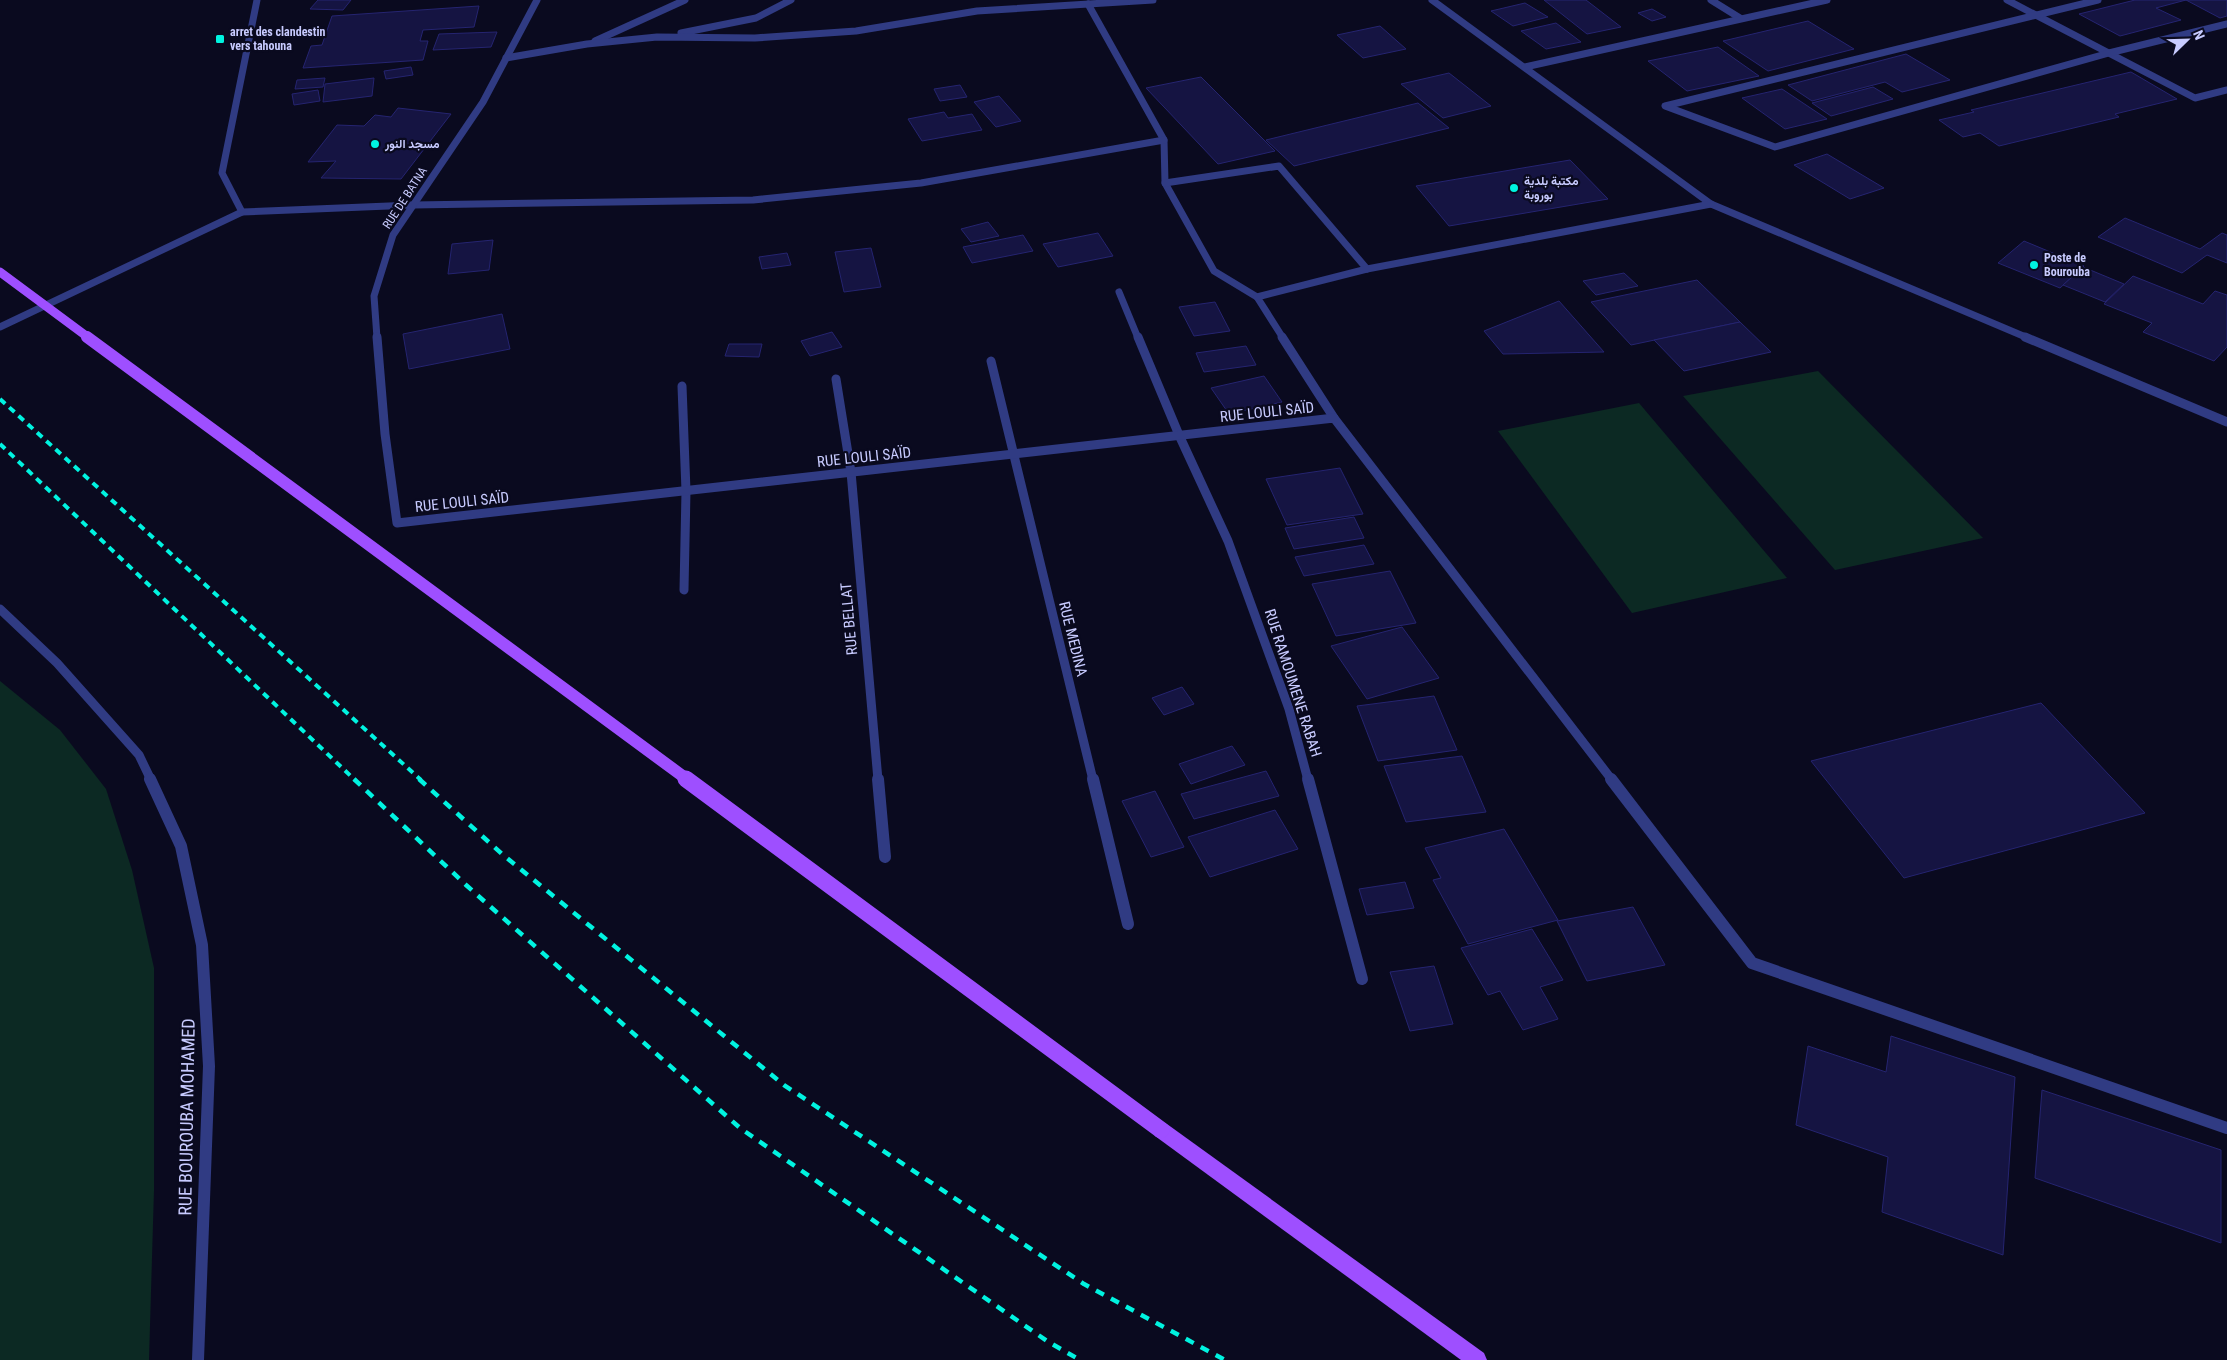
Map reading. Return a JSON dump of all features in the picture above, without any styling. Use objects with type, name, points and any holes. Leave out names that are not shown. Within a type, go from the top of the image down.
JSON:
[{"type":"main road","points":[[0,272],[1145,1118],[1477,1360]]},
{"type":"street","points":[[242,212],[222,173],[257,0]]},
{"type":"street","name":"RUE DE BATNA","points":[[397,523],[386,434],[374,296],[393,235],[483,102],[537,0]]},
{"type":"street","points":[[587,44],[685,0]]},
{"type":"street","points":[[506,58],[587,44],[658,37],[756,18],[791,0]]},
{"type":"street","points":[[658,37],[755,38],[856,31],[976,8],[1153,0]]},
{"type":"street","points":[[1432,0],[1525,66],[1710,204],[2227,422]]},
{"type":"street","points":[[1711,0],[1740,18]]},
{"type":"street","points":[[1525,66],[1827,0]]},
{"type":"street","points":[[2008,0],[2195,98],[2227,90]]},
{"type":"street","points":[[2098,0],[1665,106],[1775,147],[2109,54],[2227,24]]},
{"type":"street","points":[[1088,4],[1164,140],[1165,183],[1214,271],[1257,297],[1334,418],[1752,963],[2227,1128]]},
{"type":"street","points":[[0,327],[242,212],[413,205],[753,200],[921,183],[1164,140]]},
{"type":"street","points":[[1165,183],[1279,166],[1367,269]]},
{"type":"street","points":[[1257,297],[1367,269],[1710,204]]},
{"type":"street","name":"RUE RAMOUMENE RABAH","points":[[1119,292],[1179,435],[1228,541],[1289,709],[1362,978]]},
{"type":"street","name":"RUE MEDINA","points":[[991,362],[1128,924]]},
{"type":"street","name":"RUE BELLAT","points":[[836,380],[851,472],[885,857]]},
{"type":"street","points":[[682,386],[686,491],[684,590]]},
{"type":"street","name":"RUE LOULI SAÏD","points":[[397,523],[1334,418]]},
{"type":"street","name":"RUE BOUROUBA MOHAMED","points":[[0,609],[57,662],[139,755],[181,846],[202,945],[209,1066],[198,1360]]},
{"type":"green space","points":[[1818,371],[1983,538],[1835,570],[1683,396]]},
{"type":"green space","points":[[1639,403],[1787,578],[1632,613],[1498,431]]},
{"type":"green space","points":[[0,681],[60,730],[106,789],[132,870],[154,968],[154,1190],[149,1360],[0,1360]]},
{"type":"building","points":[[318,0],[351,0],[343,10],[310,9]]},
{"type":"building","points":[[1544,0],[1586,0],[1621,27],[1587,34]]},
{"type":"building","points":[[2135,0],[2186,0],[2156,8],[2181,20],[2120,36],[2079,14]]},
{"type":"building","points":[[2186,0],[2227,0],[2227,16],[2220,18]]},
{"type":"building","points":[[1525,3],[1548,17],[1513,26],[1491,11]]},
{"type":"building","points":[[479,6],[474,27],[423,30],[420,41],[428,41],[423,60],[303,68],[311,46],[322,45],[332,16]]},
{"type":"building","points":[[1652,9],[1666,17],[1652,21],[1638,13]]},
{"type":"building","points":[[1808,21],[1854,49],[1768,71],[1723,41]]},
{"type":"building","points":[[1556,23],[1581,42],[1546,49],[1521,31]]},
{"type":"building","points":[[1380,26],[1406,49],[1363,58],[1337,35]]},
{"type":"building","points":[[497,32],[491,47],[433,50],[439,34]]},
{"type":"building","points":[[1718,47],[1759,76],[1687,91],[1648,61]]},
{"type":"building","points":[[1906,54],[1950,80],[1902,92],[1885,82],[1812,101],[1788,85]]},
{"type":"building","points":[[411,67],[413,75],[386,79],[384,71]]},
{"type":"building","points":[[2131,72],[2177,99],[2115,114],[2119,117],[1999,146],[1980,133],[1963,137],[1939,120],[1974,112],[1971,110]]},
{"type":"building","points":[[1449,73],[1491,106],[1443,118],[1401,84]]},
{"type":"building","points":[[1201,77],[1275,151],[1218,164],[1146,88]]},
{"type":"building","points":[[325,78],[323,87],[295,89],[297,80]]},
{"type":"building","points":[[374,78],[372,96],[323,102],[325,84]]},
{"type":"building","points":[[960,85],[967,97],[940,101],[934,89]]},
{"type":"building","points":[[1873,87],[1893,99],[1831,116],[1812,103]]},
{"type":"building","points":[[1782,89],[1827,119],[1785,129],[1742,98]]},
{"type":"building","points":[[318,90],[320,101],[294,105],[292,94]]},
{"type":"building","points":[[999,96],[1021,121],[996,127],[974,102]]},
{"type":"building","points":[[1418,103],[1449,128],[1294,166],[1266,140]]},
{"type":"building","name":"مسجد النور","points":[[398,108],[451,114],[401,179],[321,178],[336,161],[308,162],[337,125],[364,126],[375,115],[391,117]]},
{"type":"building","points":[[944,112],[948,118],[972,114],[982,130],[922,141],[908,119]]},
{"type":"building","points":[[1827,154],[1884,188],[1850,199],[1794,165]]},
{"type":"building","points":[[1570,160],[1608,199],[1449,226],[1416,186]]},
{"type":"building","points":[[2125,218],[2200,249],[2222,233],[2227,235],[2227,263],[2207,255],[2182,273],[2098,237]]},
{"type":"building","points":[[988,222],[999,236],[971,242],[961,229]]},
{"type":"building","points":[[1098,233],[1113,256],[1058,267],[1043,244]]},
{"type":"building","points":[[1023,235],[1033,251],[972,263],[963,247]]},
{"type":"building","points":[[493,240],[489,270],[448,274],[452,244]]},
{"type":"building","points":[[2024,241],[2084,266],[2060,288],[1998,263]]},
{"type":"building","points":[[871,248],[881,287],[844,292],[835,252]]},
{"type":"building","points":[[787,253],[791,265],[762,269],[759,257]]},
{"type":"building","points":[[2083,267],[2124,284],[2105,302],[2063,285]]},
{"type":"building","points":[[1624,273],[1638,286],[1596,295],[1583,281]]},
{"type":"building","points":[[2133,276],[2203,304],[2215,291],[2227,295],[2227,347],[2214,361],[2143,332],[2152,323],[2104,304]]},
{"type":"building","points":[[1697,280],[1740,322],[1631,345],[1591,302]]},
{"type":"building","points":[[1559,301],[1604,352],[1503,354],[1484,331]]},
{"type":"building","points":[[1215,302],[1230,331],[1194,336],[1179,307]]},
{"type":"building","points":[[502,314],[510,349],[409,369],[403,334]]},
{"type":"building","points":[[1740,322],[1771,352],[1684,371],[1654,340]]},
{"type":"building","points":[[832,332],[842,347],[810,356],[801,341]]},
{"type":"building","points":[[729,344],[762,344],[759,357],[725,356]]},
{"type":"building","points":[[1246,346],[1256,365],[1204,372],[1196,353]]},
{"type":"building","points":[[1264,376],[1282,402],[1229,414],[1211,388]]},
{"type":"building","points":[[1340,468],[1363,514],[1287,525],[1266,479]]},
{"type":"building","points":[[1354,517],[1364,538],[1294,549],[1285,528]]},
{"type":"building","points":[[1364,545],[1374,564],[1304,576],[1295,557]]},
{"type":"building","points":[[1390,571],[1416,623],[1336,636],[1312,584]]},
{"type":"building","points":[[1402,627],[1439,678],[1367,699],[1331,646]]},
{"type":"building","points":[[1182,687],[1194,704],[1164,715],[1152,698]]},
{"type":"building","points":[[1434,696],[1457,750],[1378,761],[1357,706]]},
{"type":"building","points":[[2041,703],[2145,813],[1904,878],[1811,761]]},
{"type":"building","points":[[1232,746],[1245,765],[1191,784],[1179,764]]},
{"type":"building","points":[[1462,756],[1486,812],[1406,822],[1384,766]]},
{"type":"building","points":[[1266,771],[1279,796],[1194,819],[1181,794]]},
{"type":"building","points":[[1155,791],[1184,847],[1151,857],[1122,801]]},
{"type":"building","points":[[1275,810],[1298,849],[1210,877],[1188,837]]},
{"type":"building","points":[[1504,829],[1558,920],[1468,944],[1433,880],[1441,878],[1425,848]]},
{"type":"building","points":[[1405,882],[1414,908],[1367,915],[1359,889]]},
{"type":"building","points":[[1633,907],[1665,965],[1587,981],[1557,921]]},
{"type":"building","points":[[1532,929],[1563,980],[1540,987],[1558,1019],[1523,1030],[1500,991],[1488,995],[1461,948]]},
{"type":"building","points":[[1434,966],[1453,1024],[1410,1031],[1390,972]]},
{"type":"building","points":[[1891,1036],[2015,1077],[2003,1255],[1882,1212],[1888,1157],[1796,1125],[1808,1046],[1886,1072]]},
{"type":"building","points":[[2042,1090],[2221,1150],[2221,1243],[2035,1178]]},
{"type":"railway","points":[[0,399],[421,780]]},
{"type":"railway","points":[[0,444],[355,780]]},
{"type":"railway","points":[[354,779],[466,885],[740,1128],[1047,1341],[1080,1360]]},
{"type":"railway","points":[[419,779],[502,854],[784,1085],[1084,1284],[1225,1360]]},
{"type":"place","name":"arret des clandestin vers tahouna","points":[[220,39]]},
{"type":"place","name":"مسجد النور","points":[[375,144]]},
{"type":"place","name":"مكتبة بلدية بوروبة","points":[[1514,188]]},
{"type":"place","name":"Poste de Bourouba","points":[[2034,265]]}]
